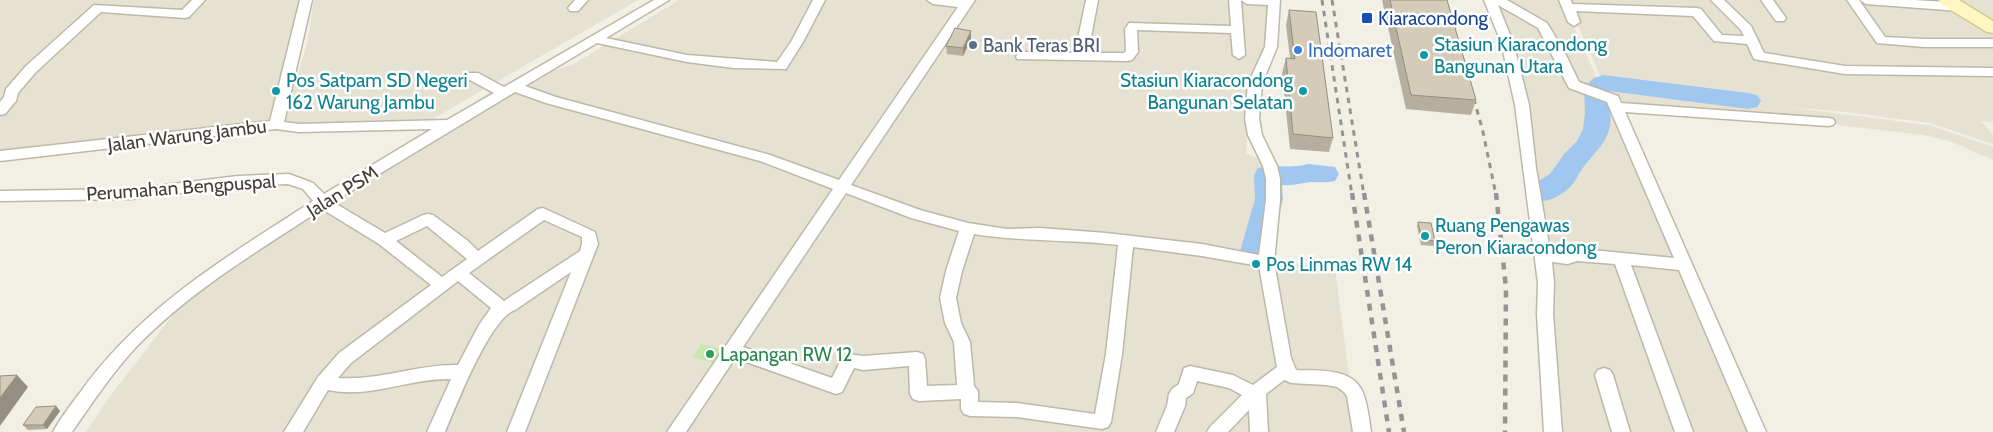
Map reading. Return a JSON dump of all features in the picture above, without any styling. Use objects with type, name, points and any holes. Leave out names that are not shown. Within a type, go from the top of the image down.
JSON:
[{"type":"street","points":[[105,9],[115,0]]},
{"type":"street","points":[[0,111],[11,98],[12,92],[31,69],[98,8],[185,14],[199,0]]},
{"type":"street","name":"Jalan Warung Jambu","points":[[0,156],[276,125],[306,0]]},
{"type":"street","name":"Jalan PSM","points":[[62,432],[104,372],[164,311],[225,265],[322,202],[450,124],[663,0]]},
{"type":"street","points":[[595,39],[703,60],[739,65],[781,66],[797,42],[819,0]]},
{"type":"street","points":[[933,0],[967,2]]},
{"type":"street","points":[[1081,57],[1092,0]]},
{"type":"street","points":[[1235,0],[1239,55]]},
{"type":"street","points":[[1247,0],[1274,1],[1271,47],[1256,84],[1252,119],[1255,135],[1271,172],[1273,200],[1266,262],[1286,370],[1291,376],[1339,380],[1347,384],[1355,394],[1362,432]]},
{"type":"street","points":[[1490,0],[1506,42],[1522,105],[1546,283],[1545,314],[1553,432]]},
{"type":"street","points":[[1498,0],[1543,26],[1559,53],[1572,83],[1577,87],[1613,99],[1757,432]]},
{"type":"street","points":[[1718,0],[1747,29],[1759,56],[1845,70],[1993,72]]},
{"type":"street","points":[[1767,0],[1780,18]]},
{"type":"street","points":[[1853,0],[1881,40],[1993,44]]},
{"type":"street","points":[[1866,0],[1953,2],[1993,28]]},
{"type":"street","points":[[676,432],[967,2]]},
{"type":"street","points":[[1574,22],[1566,3],[1697,12],[1718,38],[1753,41]]},
{"type":"street","points":[[1022,56],[1129,56],[1132,52],[1131,29],[1134,26],[1237,30]]},
{"type":"street","points":[[472,76],[510,90],[765,158],[916,214],[968,228],[1007,234],[1066,234],[1202,250],[1266,262]]},
{"type":"street","points":[[1618,108],[1828,122]]},
{"type":"street","points":[[276,125],[299,128],[450,124]]},
{"type":"street","name":"Perumahan Bengpuspal","points":[[0,196],[131,194],[255,179],[289,179],[308,186],[322,202],[384,240],[442,285]]},
{"type":"street","points":[[293,432],[324,382],[345,358],[477,259],[543,213],[580,229],[590,236],[586,254],[516,432]]},
{"type":"street","points":[[384,240],[428,218],[464,245],[477,259]]},
{"type":"street","points":[[966,391],[962,342],[953,323],[948,298],[951,281],[968,228]]},
{"type":"street","points":[[732,350],[836,387],[849,361],[863,363],[917,359],[919,394],[969,390],[970,409],[1017,410],[1082,426],[1102,422],[1114,354],[1126,241]]},
{"type":"street","points":[[436,432],[489,324],[502,308],[508,306],[586,254]]},
{"type":"street","points":[[1542,256],[1568,258],[1575,255],[1685,266]]},
{"type":"street","points":[[1621,260],[1684,432]]},
{"type":"street","points":[[458,273],[502,308]]},
{"type":"street","points":[[1216,432],[1286,370]]},
{"type":"street","points":[[324,382],[337,386],[376,384],[427,372],[464,372]]},
{"type":"street","points":[[1165,432],[1176,406],[1178,394],[1187,388],[1190,373],[1233,382],[1257,396]]},
{"type":"street","points":[[1604,375],[1621,432]]},
{"type":"street","points":[[1257,396],[1259,432]]},
{"type":"shaded area","points":[[0,0],[302,0],[269,127],[0,154]]},
{"type":"shaded area","points":[[314,0],[638,0],[431,120],[304,124],[284,121],[307,44]]},
{"type":"shaded area","points":[[679,0],[1268,0],[1266,44],[1250,78],[1246,154],[1263,159],[1268,178],[1270,263],[1335,267],[1356,432],[86,432],[110,396],[208,270],[430,132],[499,86],[572,65]]},
{"type":"shaded area","points":[[1486,0],[1562,0],[1755,432],[1558,432],[1532,153]]},
{"type":"shaded area","points":[[1567,0],[1941,0],[1963,12],[1993,35],[1993,122],[1981,121],[1993,135],[1993,144],[1930,123],[1837,111],[1786,107],[1929,125],[1993,147],[1993,160],[1952,142],[1924,135],[1812,122],[1617,107],[1606,83],[1785,107],[1678,90],[1602,81]]},
{"type":"shaded area","points":[[1957,0],[1993,0],[1993,25]]},
{"type":"green space","name":"Lapangan RW 12","points":[[701,344],[727,351],[719,364],[693,357]]},
{"type":"building","name":"Stasiun Kiaracondong Bangunan Utara","points":[[1390,0],[1447,0],[1476,100],[1411,95]]},
{"type":"building","name":"Stasiun Kiaracondong Bangunan Selatan","points":[[1289,10],[1316,12],[1333,138],[1293,134],[1286,58],[1295,59]]},
{"type":"building","points":[[955,28],[971,31],[963,48],[946,46]]},
{"type":"building","name":"Ruang Pengawas Peron Kiaracondong","points":[[1418,222],[1431,223],[1435,241],[1422,240]]},
{"type":"building","points":[[17,375],[0,398],[0,376]]},
{"type":"building","points":[[56,406],[43,425],[23,425],[36,407]]},
{"type":"waterway","points":[[1540,193],[1560,181],[1575,159],[1589,145],[1596,129],[1598,113],[1597,87],[1603,83],[1748,101]]},
{"type":"waterway","points":[[1254,255],[1269,199],[1268,175],[1294,177],[1309,173],[1325,174]]},
{"type":"railway","points":[[1322,0],[1352,195]]},
{"type":"railway","points":[[1332,0],[1364,195]]},
{"type":"railway","points":[[1471,88],[1483,132],[1496,195]]},
{"type":"railway","points":[[1352,193],[1389,432]]},
{"type":"railway","points":[[1364,193],[1404,432]]},
{"type":"railway","points":[[1496,193],[1506,288],[1505,432]]},
{"type":"place","name":"Kiaracondong","points":[[1367,18]]},
{"type":"place","name":"Bank Teras BRI","points":[[973,45]]},
{"type":"place","name":"Indomaret","points":[[1298,50]]},
{"type":"place","name":"Stasiun Kiaracondong Bangunan Utara","points":[[1424,55]]},
{"type":"place","name":"Pos Satpam SD Negeri 162 Warung Jambu","points":[[276,91]]},
{"type":"place","name":"Stasiun Kiaracondong Bangunan Selatan","points":[[1303,91]]},
{"type":"place","name":"Ruang Pengawas Peron Kiaracondong","points":[[1425,236]]},
{"type":"place","name":"Pos Linmas RW 14","points":[[1256,264]]},
{"type":"place","name":"Lapangan RW 12","points":[[710,354]]}]
